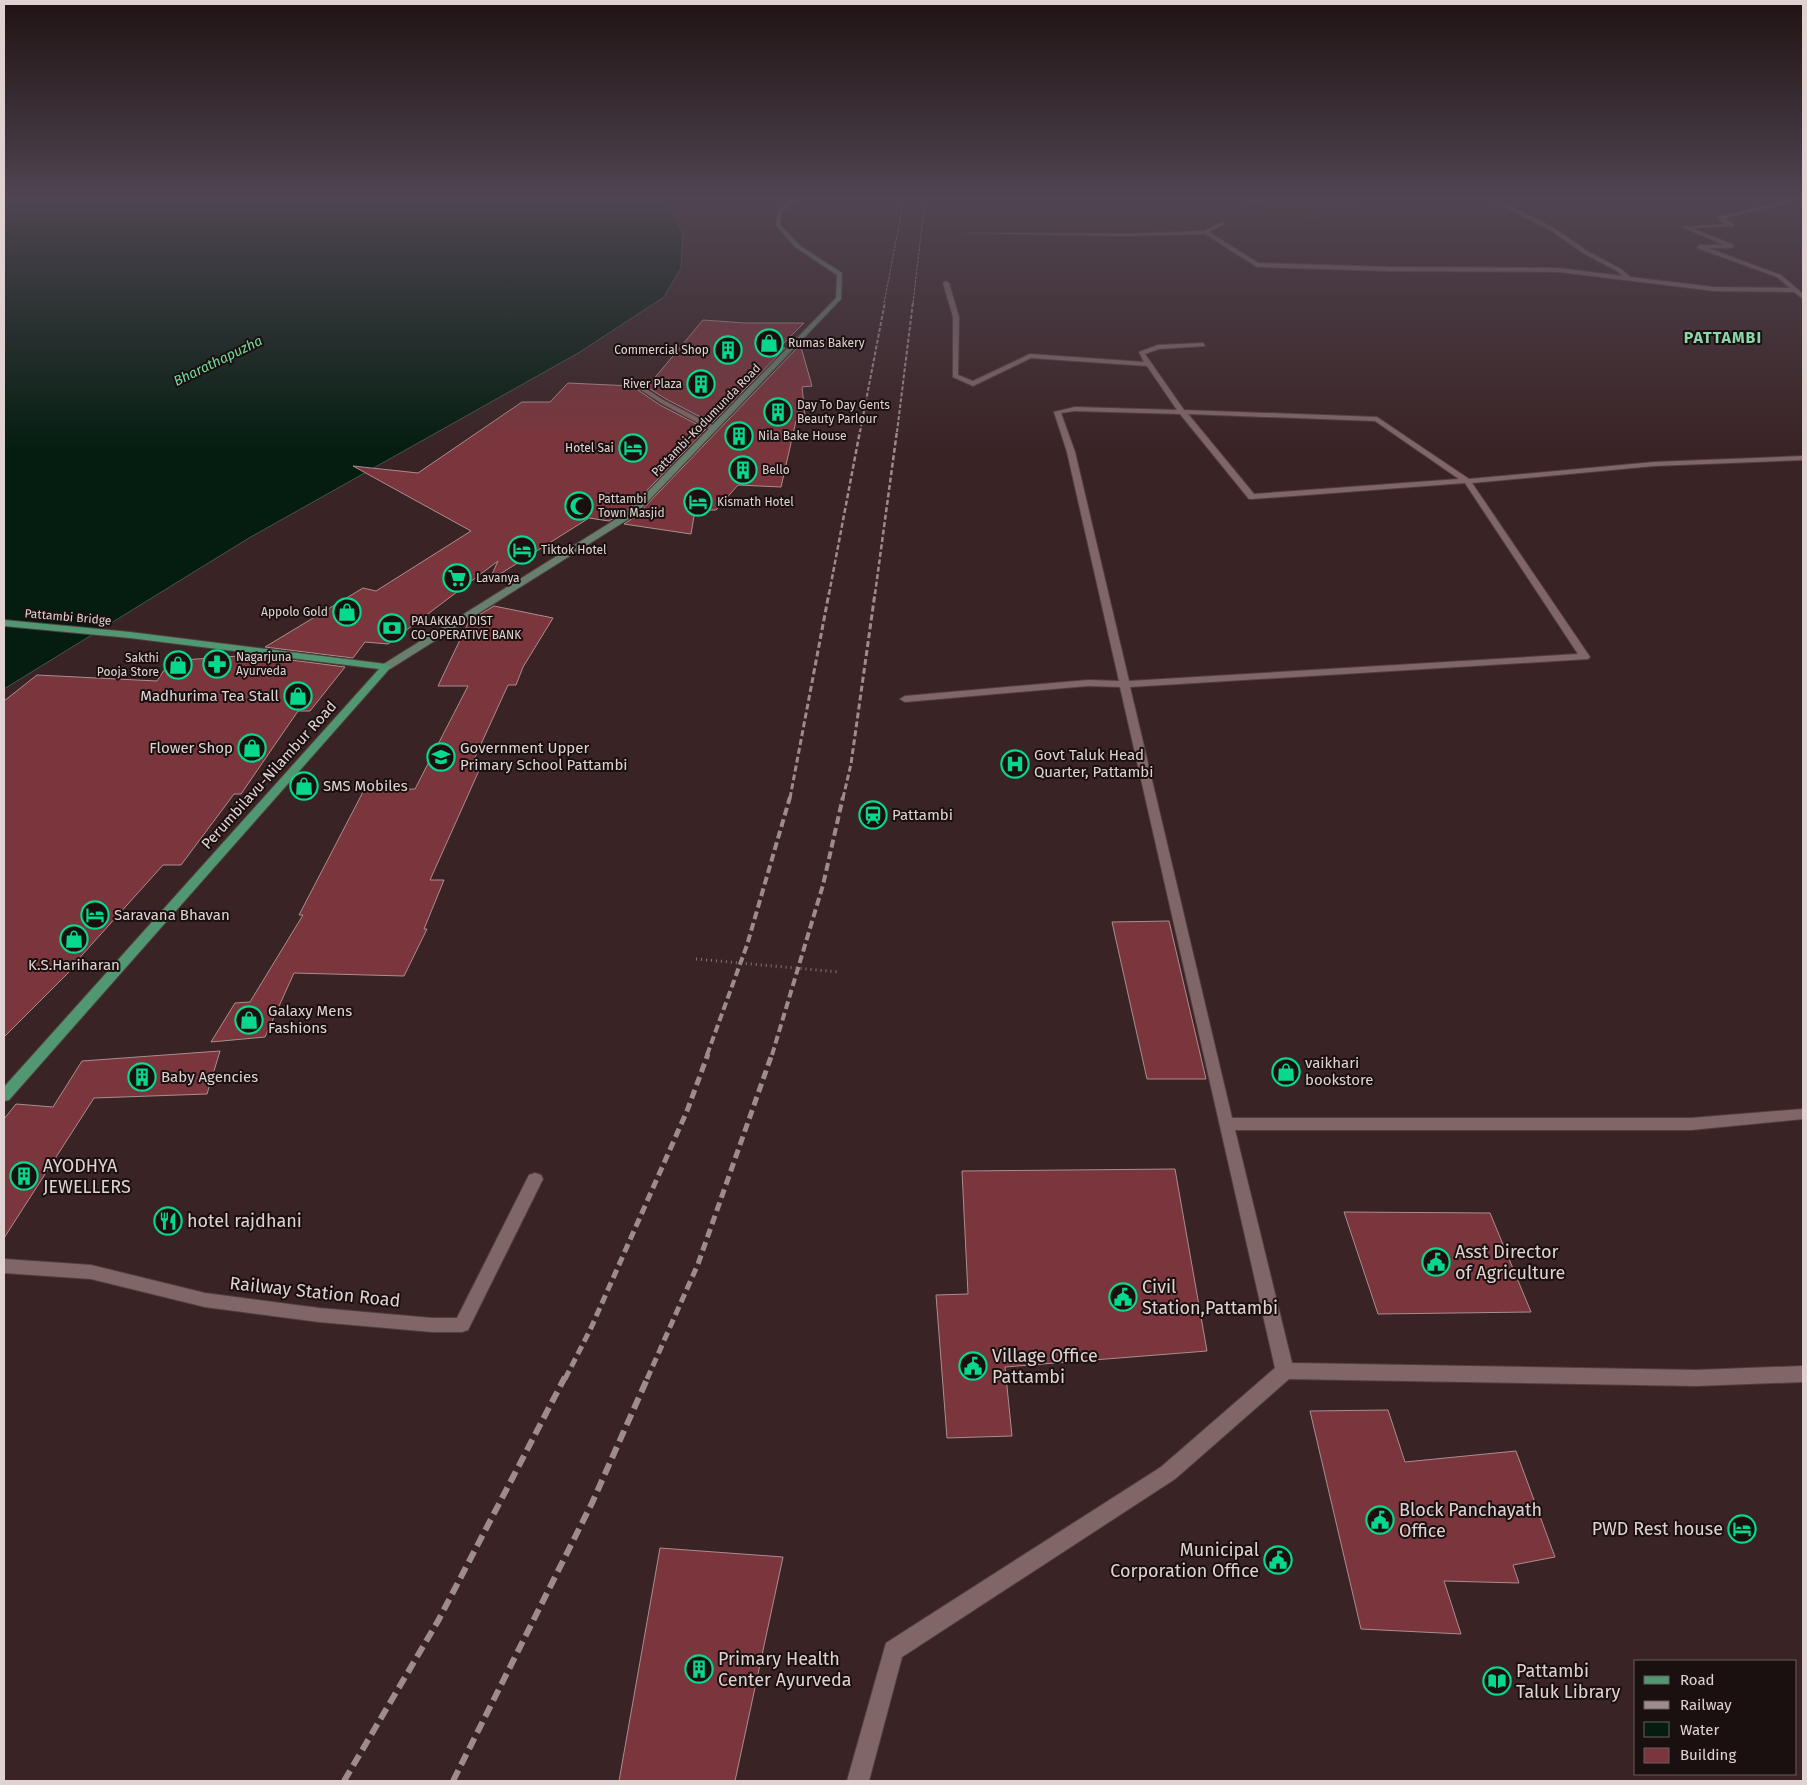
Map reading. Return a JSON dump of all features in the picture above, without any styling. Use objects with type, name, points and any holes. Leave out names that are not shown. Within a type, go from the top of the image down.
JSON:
[{"type":"main road","name":"Pattambi-Kodumunda Road","points":[[386,667],[632,513],[839,298],[840,283]]},
{"type":"main road","name":"Pattambi Bridge","points":[[4,623],[130,635],[386,667]]},
{"type":"main road","name":"Perumbilavu-Nilambur Road","points":[[4,1096],[386,667]]},
{"type":"street","points":[[946,283],[956,317],[955,376],[973,384],[1030,356],[1149,364]]},
{"type":"street","points":[[1669,283],[1714,289],[1796,290]]},
{"type":"street","points":[[1788,283],[1803,296]]},
{"type":"street","points":[[1203,345],[1158,347],[1142,353],[1182,412],[1252,498],[1654,464],[1803,458]]},
{"type":"street","points":[[629,380],[663,402],[714,428]]},
{"type":"street","points":[[905,700],[1088,683],[1124,684],[1585,657],[1468,481],[1377,419],[1075,409],[1057,412],[1071,452],[1124,684],[1226,1124],[1285,1372]]},
{"type":"street","points":[[1226,1124],[1691,1124],[1803,1114]]},
{"type":"street","name":"Railway Station Road","points":[[4,1266],[91,1272],[205,1300],[290,1311],[432,1325],[462,1325],[535,1178]]},
{"type":"street","points":[[858,1781],[893,1650],[1168,1473],[1285,1372],[1696,1378],[1803,1374]]},
{"type":"path","points":[[696,959],[839,972]]},
{"type":"water","name":"Bharathapuzha","points":[[4,283],[672,283],[664,297],[580,352],[249,538],[4,689]]},
{"type":"building","points":[[703,320],[745,323],[804,323],[779,348],[785,348],[712,423],[647,387]]},
{"type":"building","points":[[798,347],[801,347],[812,386],[802,387],[805,415],[796,421],[781,487],[738,485],[716,510],[695,510],[691,534],[624,524],[636,516]]},
{"type":"building","points":[[568,383],[632,386],[660,405],[706,429],[628,510],[609,521],[589,518],[489,581],[498,561],[388,644],[365,642],[353,658],[265,647],[363,588],[376,591],[471,531],[353,466],[418,473],[522,402],[550,402]]},
{"type":"building","name":"Government Upper Primary School Pattambi","points":[[494,606],[553,618],[523,667],[516,685],[508,685],[471,766],[481,766],[430,880],[444,880],[424,929],[427,929],[404,976],[294,973],[265,1037],[211,1042],[235,1003],[250,1002],[303,915],[299,915],[364,790],[415,789],[468,686],[438,686],[469,621]]},
{"type":"building","points":[[252,655],[345,667],[310,711],[298,711],[241,794],[234,794],[181,865],[163,865],[74,964],[77,964],[4,1037],[4,701],[37,675],[157,681],[170,661]]},
{"type":"building","points":[[1169,921],[1206,1079],[1147,1079],[1112,922]]},
{"type":"building","points":[[220,1051],[207,1094],[94,1098],[4,1238],[4,1119],[16,1104],[53,1107],[82,1061]]},
{"type":"building","name":"Civil Station,Pattambi","points":[[1175,1169],[1207,1351],[1005,1367],[1012,1436],[947,1438],[936,1295],[968,1294],[962,1171]]},
{"type":"building","name":"Asst Director of Agriculture","points":[[1344,1212],[1490,1213],[1531,1312],[1378,1314]]},
{"type":"building","points":[[1388,1410],[1405,1462],[1516,1451],[1555,1557],[1513,1565],[1519,1583],[1444,1581],[1461,1634],[1361,1629],[1310,1411]]},
{"type":"building","name":"Primary Health Center Ayurveda","points":[[660,1548],[783,1557],[735,1781],[619,1781]]},
{"type":"railway","points":[[884,303],[888,283]]},
{"type":"railway","points":[[913,303],[915,283]]},
{"type":"railway","points":[[860,432],[885,302]]},
{"type":"railway","points":[[897,432],[913,302]]},
{"type":"railway","points":[[829,594],[860,431]]},
{"type":"railway","points":[[875,594],[897,431]]},
{"type":"railway","points":[[790,798],[829,593]]},
{"type":"railway","points":[[843,798],[851,764],[875,593]]},
{"type":"railway","points":[[707,1055],[747,945],[790,797]]},
{"type":"railway","points":[[772,1055],[823,885],[843,797]]},
{"type":"railway","points":[[565,1379],[591,1328],[687,1111],[708,1054]]},
{"type":"railway","points":[[647,1379],[698,1264],[772,1054]]},
{"type":"railway","points":[[344,1781],[438,1621],[565,1377]]},
{"type":"railway","points":[[453,1781],[592,1503],[648,1377]]},
{"type":"place","name":"Rumas Bakery","points":[[769,343]]},
{"type":"place","name":"Commercial Shop","points":[[728,350]]},
{"type":"place","name":"River Plaza","points":[[701,384]]},
{"type":"place","name":"Day To Day Gents Beauty Parlour","points":[[778,412]]},
{"type":"place","name":"Nila Bake House","points":[[739,436]]},
{"type":"place","name":"Hotel Sai","points":[[633,448]]},
{"type":"place","name":"Bello","points":[[743,470]]},
{"type":"place","name":"Kismath Hotel","points":[[698,502]]},
{"type":"place","name":"Pattambi Town Masjid","points":[[579,506]]},
{"type":"place","name":"Tiktok Hotel","points":[[522,550]]},
{"type":"place","name":"Lavanya","points":[[457,578]]},
{"type":"place","name":"Appolo Gold","points":[[347,612]]},
{"type":"place","name":"PALAKKAD DIST CO-OPERATIVE BANK","points":[[392,628]]},
{"type":"place","name":"Nagarjuna Ayurveda","points":[[217,664]]},
{"type":"place","name":"Sakthi Pooja Store","points":[[178,665]]},
{"type":"place","name":"Madhurima Tea Stall","points":[[298,696]]},
{"type":"place","name":"Flower Shop","points":[[252,748]]},
{"type":"place","name":"Government Upper Primary School Pattambi","points":[[441,757]]},
{"type":"place","name":"Govt Taluk Head Quarter, Pattambi","points":[[1015,764]]},
{"type":"place","name":"SMS Mobiles","points":[[304,786]]},
{"type":"place","name":"Pattambi","points":[[873,815]]},
{"type":"place","name":"Saravana Bhavan","points":[[95,915]]},
{"type":"place","name":"K.S.Hariharan","points":[[74,939]]},
{"type":"place","name":"Galaxy Mens Fashions","points":[[249,1020]]},
{"type":"place","name":"vaikhari bookstore","points":[[1286,1072]]},
{"type":"place","name":"Baby Agencies","points":[[142,1077]]},
{"type":"place","name":"AYODHYA JEWELLERS","points":[[24,1176]]},
{"type":"place","name":"hotel rajdhani","points":[[168,1221]]},
{"type":"place","name":"Asst Director of Agriculture","points":[[1436,1262]]},
{"type":"place","name":"Civil Station,Pattambi","points":[[1123,1297]]},
{"type":"place","name":"Village Office Pattambi","points":[[973,1366]]},
{"type":"place","name":"Block Panchayath Office","points":[[1380,1520]]},
{"type":"place","name":"PWD Rest house","points":[[1742,1529]]},
{"type":"place","name":"Municipal Corporation Office","points":[[1278,1560]]},
{"type":"place","name":"Primary Health Center Ayurveda","points":[[699,1669]]},
{"type":"place","name":"Pattambi Taluk Library","points":[[1497,1681]]},
{"type":"district","name":"PATTAMBI","points":[[1723,337]]}]
